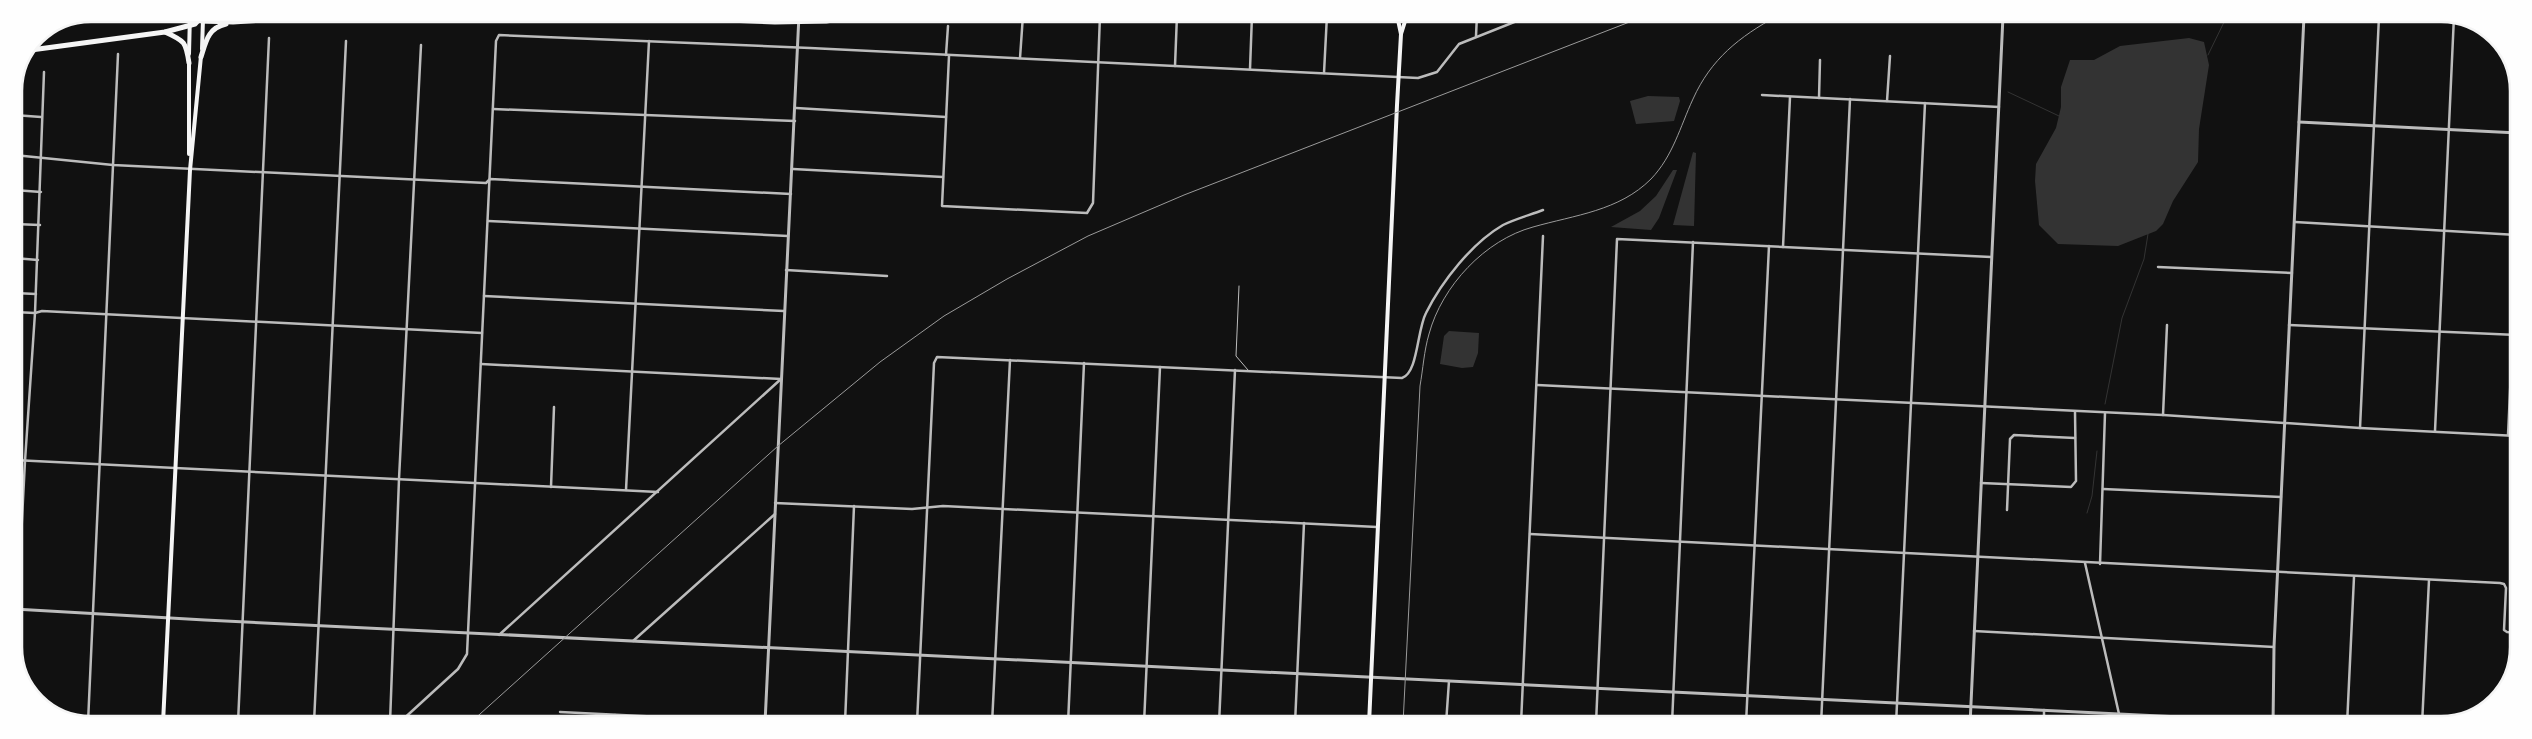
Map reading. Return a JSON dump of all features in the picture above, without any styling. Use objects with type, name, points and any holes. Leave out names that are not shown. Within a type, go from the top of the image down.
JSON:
[{"type":"highway","points":[[37,49],[165,32],[190,26],[197,22]]},
{"type":"highway","points":[[202,57],[208,37],[214,28],[233,22]]},
{"type":"highway","points":[[165,32],[181,39],[186,46],[189,63]]},
{"type":"main road","points":[[190,22],[190,170]]},
{"type":"main road","points":[[163,716],[190,170],[202,57],[202,22]]},
{"type":"main road","points":[[1369,716],[1401,34],[1398,22]]},
{"type":"main road","points":[[1401,34],[1405,22]]},
{"type":"street","points":[[765,716],[799,22]]},
{"type":"street","points":[[1020,58],[1023,22]]},
{"type":"street","points":[[948,26],[942,206],[1087,213],[1093,202],[1100,22]]},
{"type":"street","points":[[1175,66],[1177,22]]},
{"type":"street","points":[[1250,70],[1252,22]]},
{"type":"street","points":[[1324,73],[1327,22]]},
{"type":"street","points":[[1476,37],[1477,22]]},
{"type":"street","points":[[406,716],[458,669],[467,654],[496,41],[502,34],[1418,78],[1437,72],[1459,44],[1514,22]]},
{"type":"street","points":[[1970,716],[2003,22]]},
{"type":"street","points":[[2273,716],[2274,647],[2304,22]]},
{"type":"street","points":[[2360,428],[2380,22]]},
{"type":"street","points":[[2435,431],[2454,24]]},
{"type":"street","points":[[238,716],[269,38]]},
{"type":"street","points":[[314,716],[346,41]]},
{"type":"street","points":[[626,490],[648,41]]},
{"type":"street","points":[[390,716],[392,630],[421,45]]},
{"type":"street","points":[[88,716],[118,54]]},
{"type":"street","points":[[1887,101],[1890,56]]},
{"type":"street","points":[[1819,98],[1820,60]]},
{"type":"street","points":[[23,498],[36,313],[44,72]]},
{"type":"street","points":[[1762,95],[1998,107]]},
{"type":"street","points":[[1783,247],[1790,97]]},
{"type":"street","points":[[1821,716],[1850,100]]},
{"type":"street","points":[[1896,716],[1909,403],[1925,103]]},
{"type":"street","points":[[796,108],[946,117]]},
{"type":"street","points":[[493,109],[795,121]]},
{"type":"street","points":[[22,116],[42,117]]},
{"type":"street","points":[[2299,122],[2509,132]]},
{"type":"street","points":[[22,155],[35,156],[42,160],[190,170],[414,181],[486,183],[490,179],[791,194]]},
{"type":"street","points":[[793,169],[943,177]]},
{"type":"street","points":[[22,191],[41,192]]},
{"type":"street","points":[[917,716],[934,363],[937,357],[1402,378],[1408,376],[1412,370],[1418,337],[1425,315],[1444,282],[1462,260],[1502,226],[1542,210]]},
{"type":"street","points":[[488,221],[788,236]]},
{"type":"street","points":[[2295,222],[2509,235]]},
{"type":"street","points":[[22,224],[40,225]]},
{"type":"street","points":[[1521,716],[1543,236]]},
{"type":"street","points":[[1596,716],[1617,239],[1991,257]]},
{"type":"street","points":[[1672,716],[1693,242]]},
{"type":"street","points":[[1746,716],[1756,546],[1769,246]]},
{"type":"street","points":[[22,259],[38,260]]},
{"type":"street","points":[[2158,267],[2292,273]]},
{"type":"street","points":[[786,270],[887,276]]},
{"type":"street","points":[[22,293],[36,294]]},
{"type":"street","points":[[484,296],[784,310]]},
{"type":"street","points":[[22,312],[36,313],[42,311],[482,333]]},
{"type":"street","points":[[2163,415],[2167,325]]},
{"type":"street","points":[[2290,325],[2509,335]]},
{"type":"street","points":[[992,716],[1010,360]]},
{"type":"street","points":[[1068,716],[1084,363]]},
{"type":"street","points":[[481,364],[781,379]]},
{"type":"street","points":[[1144,716],[1160,367]]},
{"type":"street","points":[[1219,716],[1235,370]]},
{"type":"street","points":[[499,635],[781,379]]},
{"type":"street","points":[[1537,385],[2163,415],[2279,421],[2286,424],[2508,435],[2510,412]]},
{"type":"street","points":[[551,487],[554,407]]},
{"type":"street","points":[[1981,483],[2071,487],[2076,481],[2075,412]]},
{"type":"street","points":[[2100,564],[2105,413]]},
{"type":"street","points":[[2007,510],[2010,439],[2014,435],[2075,438]]},
{"type":"street","points":[[25,461],[658,492]]},
{"type":"street","points":[[2103,489],[2281,497]]},
{"type":"street","points":[[776,502],[927,508],[943,506],[1002,508],[1377,527]]},
{"type":"street","points":[[845,716],[854,506]]},
{"type":"street","points":[[633,641],[775,514]]},
{"type":"street","points":[[1295,716],[1304,523]]},
{"type":"street","points":[[1530,534],[2500,583],[2506,586],[2504,630],[2510,632]]},
{"type":"street","points":[[2085,563],[2119,714]]},
{"type":"street","points":[[2346,716],[2354,577]]},
{"type":"street","points":[[2422,716],[2429,580]]},
{"type":"street","points":[[23,609],[392,630],[2157,716]]},
{"type":"street","points":[[1974,631],[2100,636],[2274,647]]},
{"type":"street","points":[[1447,716],[1449,681]]},
{"type":"street","points":[[2044,710],[2044,716]]},
{"type":"street","points":[[560,712],[636,716]]},
{"type":"lane","points":[[1239,286],[1236,356],[1249,370]]},
{"type":"shaded area","points":[[2189,38],[2204,42],[2209,65],[2199,129],[2198,162],[2173,201],[2163,224],[2156,231],[2118,246],[2058,244],[2039,225],[2035,181],[2036,164],[2056,128],[2061,107],[2061,87],[2070,60],[2094,60],[2120,46]]},
{"type":"shaded area","points":[[1648,96],[1679,97],[1680,101],[1674,121],[1636,124],[1630,101]]},
{"type":"shaded area","points":[[1693,152],[1696,153],[1694,226],[1673,225]]},
{"type":"shaded area","points":[[1673,170],[1677,170],[1659,218],[1651,230],[1611,227],[1640,211],[1656,196]]},
{"type":"shaded area","points":[[1449,331],[1479,333],[1478,353],[1473,367],[1462,368],[1440,364],[1444,336]]},
{"type":"waterway","points":[[2208,55],[2224,22]]},
{"type":"waterway","points":[[2008,92],[2059,116]]},
{"type":"waterway","points":[[2105,404],[2122,318],[2144,259],[2148,234]]},
{"type":"waterway","points":[[2087,513],[2092,496],[2097,451]]},
{"type":"railway","points":[[478,716],[778,446],[880,362],[944,316],[1007,279],[1088,236],[1184,195],[1630,22]]},
{"type":"railway","points":[[1403,716],[1420,386],[1429,334],[1435,316],[1455,282],[1468,267],[1498,242],[1515,233],[1533,227],[1611,205],[1638,190],[1651,179],[1665,161],[1693,99],[1708,72],[1738,41],[1767,22]]}]
